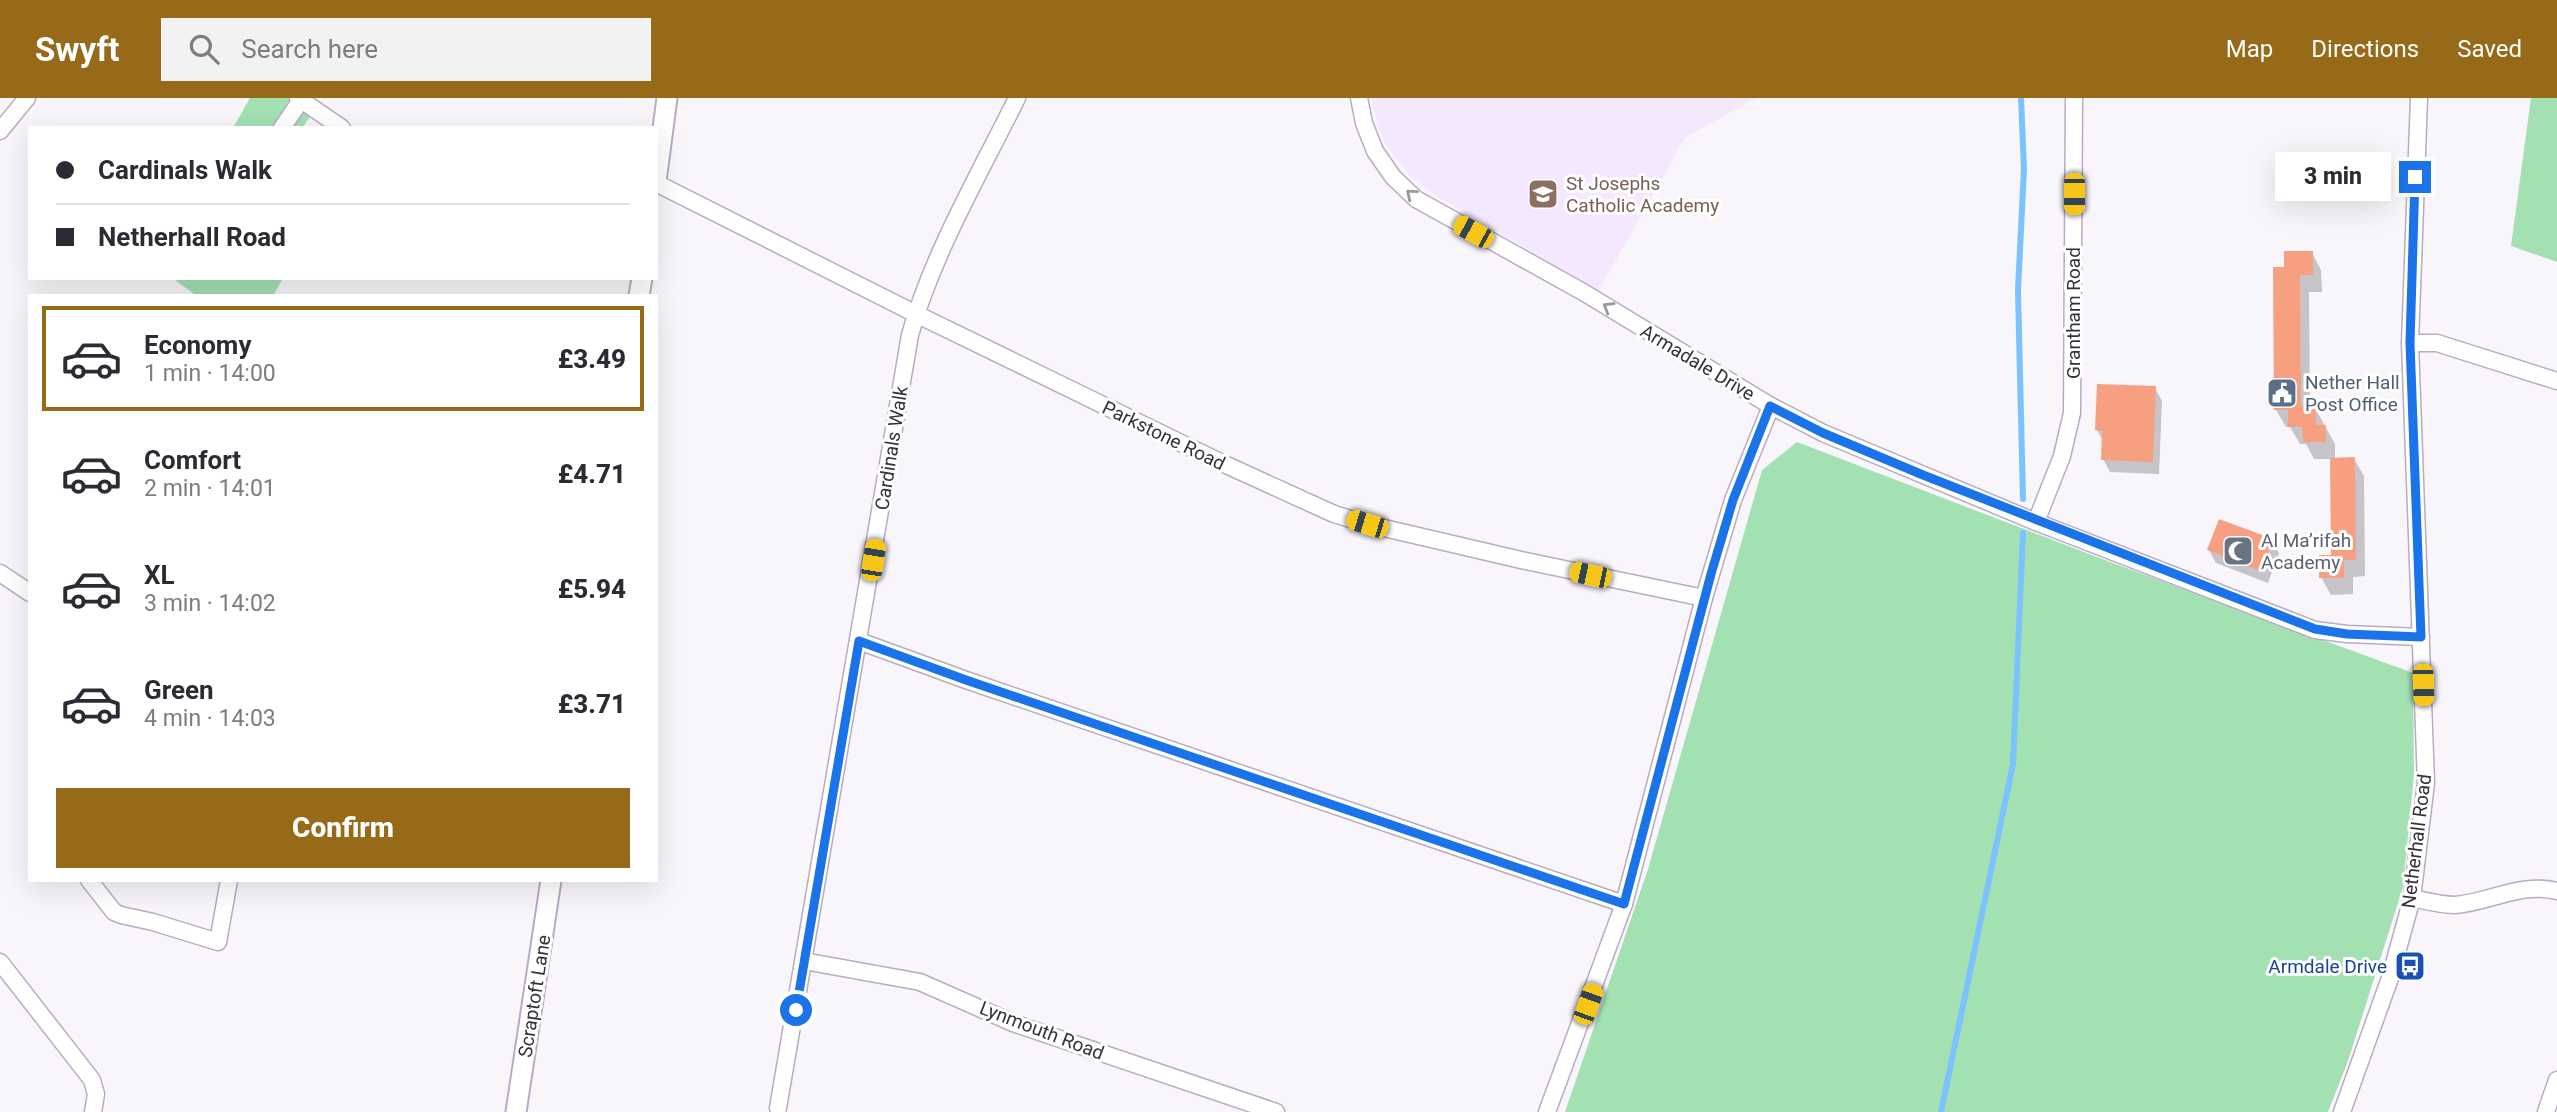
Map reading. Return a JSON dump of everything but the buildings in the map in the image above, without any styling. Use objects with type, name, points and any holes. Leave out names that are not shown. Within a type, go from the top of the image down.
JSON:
[{"type":"street","points":[[0,131],[27,98]]},
{"type":"street","points":[[658,167],[667,98]]},
{"type":"street","name":"Cardinals Walk","points":[[778,1108],[898,399],[916,314],[937,262],[1017,98]]},
{"type":"street","name":"Armadale Drive","points":[[1359,98],[1364,123],[1379,157],[1393,177],[1416,199],[1583,292],[1770,406],[1834,438],[2036,522],[2315,629],[2347,634],[2421,637]]},
{"type":"street","name":"Grantham Road","points":[[2036,522],[2062,456],[2072,413],[2074,98]]},
{"type":"street","name":"Netherhall Road","points":[[2342,1112],[2389,978],[2412,898],[2426,783],[2410,343],[2419,98]]},
{"type":"street","points":[[283,126],[300,99],[339,126]]},
{"type":"street","name":"Parkstone Road","points":[[658,183],[916,314],[1234,468],[1334,513],[1367,524],[1521,560],[1704,598]]},
{"type":"street","points":[[2410,343],[2437,343],[2557,381]]},
{"type":"street","points":[[1547,1112],[1624,904],[1704,598],[1733,500],[1770,406]]},
{"type":"street","points":[[2,579],[28,592]]},
{"type":"street","points":[[859,641],[1624,904]]},
{"type":"street","points":[[91,882],[114,912],[218,942],[229,882]]},
{"type":"street","name":"Scraptoft Lane","points":[[516,1112],[551,882]]},
{"type":"street","points":[[2412,898],[2457,905],[2519,889],[2543,888],[2557,891]]},
{"type":"street","name":"Lynmouth Road","points":[[804,961],[920,982],[1013,1023],[1276,1112]]},
{"type":"street","points":[[0,962],[92,1080],[96,1094],[93,1112]]},
{"type":"street","points":[[2546,1112],[2557,1080]]},
{"type":"shaded area","name":"St Josephs Catholic Academy","points":[[1371,98],[1756,98],[1685,138],[1599,290],[1441,199],[1411,177],[1387,147],[1379,130]]},
{"type":"green space","points":[[250,98],[298,98],[315,110],[303,126],[234,126]]},
{"type":"green space","points":[[2531,98],[2557,98],[2557,262],[2511,246]]},
{"type":"green space","points":[[175,280],[282,280],[274,294],[194,294]]},
{"type":"green space","points":[[1797,442],[2110,562],[2413,673],[2414,774],[2403,887],[2348,1061],[2328,1112],[1565,1112],[1648,869],[1762,470]]},
{"type":"waterway","points":[[2021,98],[2024,169],[2018,290],[2023,499]]},
{"type":"waterway","points":[[1941,1112],[2013,764],[2023,533]]},
{"type":"place","name":"St Josephs Catholic Academy","points":[[1543,194]]},
{"type":"place","name":"Nether Hall Post Office","points":[[2282,393]]},
{"type":"place","name":"Al Ma’rifah Academy","points":[[2238,551]]},
{"type":"place","name":"Armdale Drive","points":[[2410,966]]},
{"type":"route","points":[[796,1010],[859,641],[1624,904],[1711,574],[1733,500],[1770,406],[1823,433],[2036,522],[2315,629],[2347,634],[2421,637],[2410,343],[2415,177]]}]
